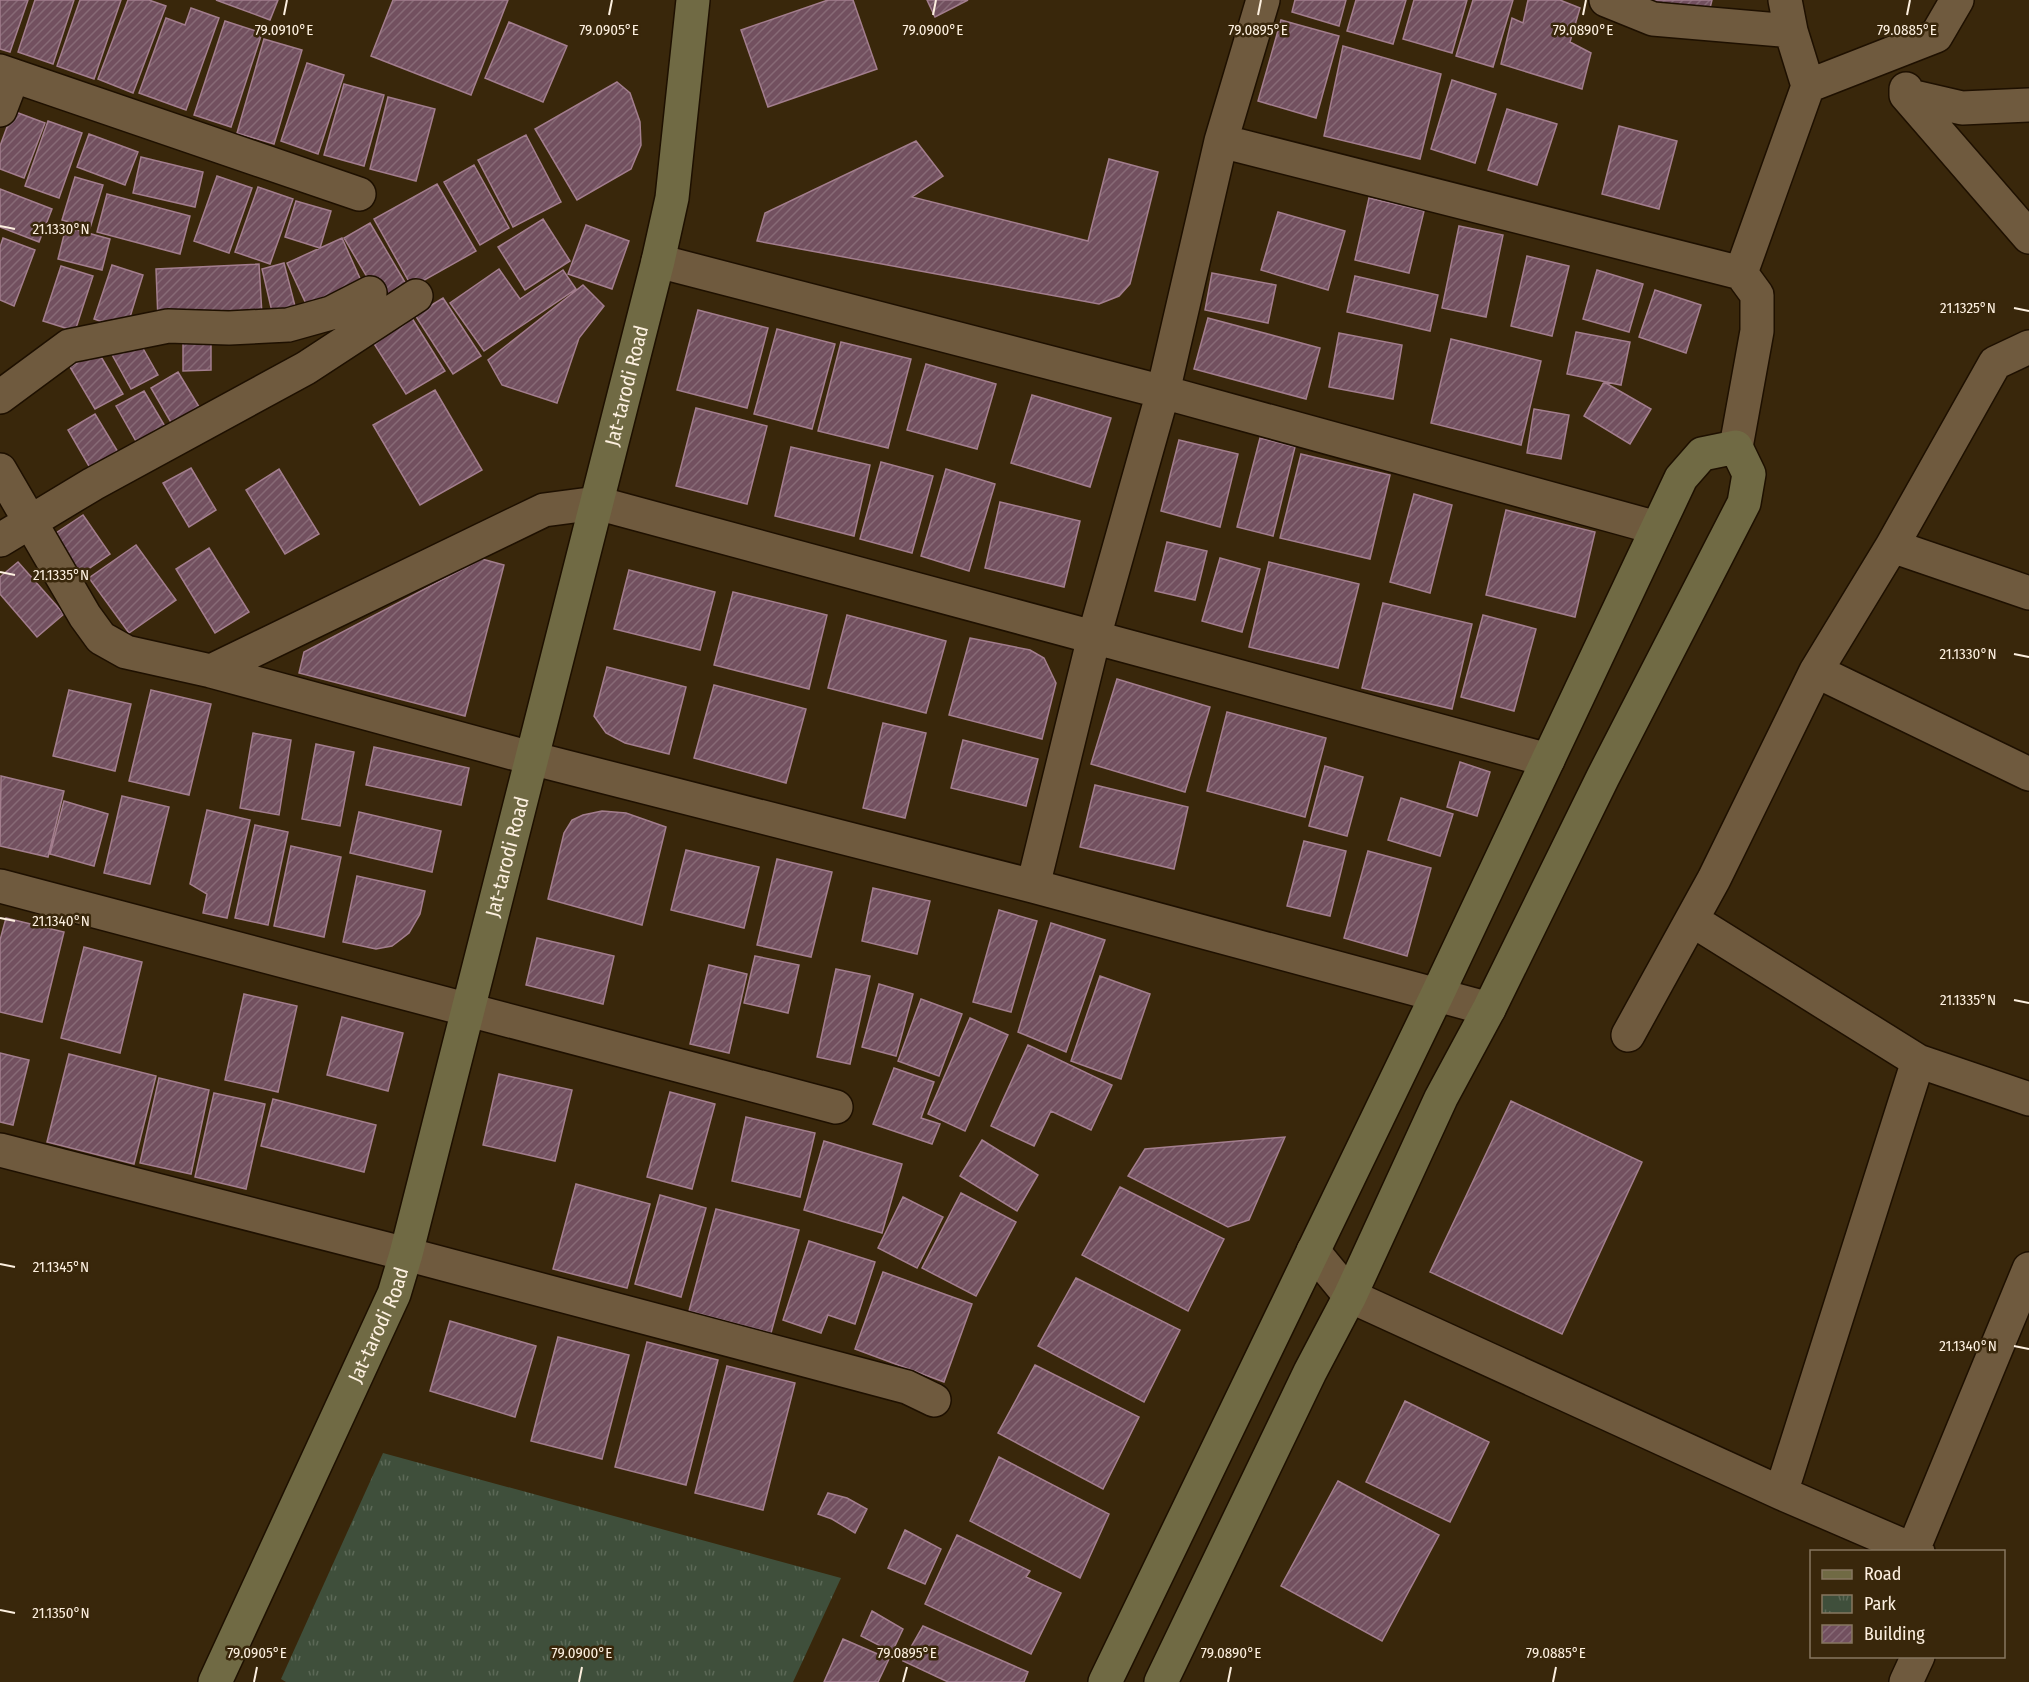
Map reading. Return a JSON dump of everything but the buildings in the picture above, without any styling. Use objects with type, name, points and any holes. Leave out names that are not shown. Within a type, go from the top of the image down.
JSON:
[{"type":"street","name":"Jat-tarodi Road","points":[[215,1682],[394,1294],[406,1254],[658,261],[672,198],[693,0]]},
{"type":"street","points":[[1033,886],[1094,637],[1163,392],[1221,141],[1263,0]]},
{"type":"street","points":[[1606,0],[1653,19],[1791,31]]},
{"type":"street","points":[[1741,273],[1808,86],[1791,31],[1785,0]]},
{"type":"street","points":[[1808,86],[1936,36],[1958,0]]},
{"type":"street","points":[[1903,48],[1906,95],[2029,237]]},
{"type":"street","points":[[0,110],[7,73],[359,194]]},
{"type":"street","points":[[1906,95],[1962,108],[2029,105]]},
{"type":"street","points":[[1161,1682],[1310,1372],[1350,1296],[1441,1098],[1489,1009],[1603,777],[1744,503],[1749,474],[1736,447],[1757,331],[1757,295],[1741,273],[1221,141]]},
{"type":"street","points":[[658,261],[1163,392],[1657,528]]},
{"type":"street","points":[[0,397],[69,346],[168,326],[229,328],[288,325],[331,314],[370,293]]},
{"type":"street","points":[[0,540],[93,484],[306,368],[416,296]]},
{"type":"street","points":[[1628,1035],[1714,879],[1816,671],[1892,546],[1995,363],[2029,348]]},
{"type":"street","points":[[1105,1682],[1437,995],[1681,478],[1702,454],[1736,447]]},
{"type":"street","points":[[0,470],[85,616],[101,638],[126,652],[211,671],[531,758],[1033,886],[1489,1009]]},
{"type":"street","points":[[211,671],[544,510],[597,503],[1548,760]]},
{"type":"street","points":[[1892,546],[2029,593]]},
{"type":"street","points":[[1816,671],[2029,774]]},
{"type":"street","points":[[0,886],[836,1107]]},
{"type":"street","points":[[1692,920],[1918,1061],[2029,1099]]},
{"type":"street","points":[[1781,1493],[1918,1061]]},
{"type":"street","points":[[0,1150],[406,1254],[907,1388],[934,1400]]},
{"type":"street","points":[[1313,1251],[1350,1296],[1781,1493],[1916,1550],[2029,1269]]},
{"type":"street","points":[[1906,1682],[1917,1658]]},
{"type":"green space","points":[[383,1453],[841,1578],[793,1682],[286,1682],[281,1679]]}]
